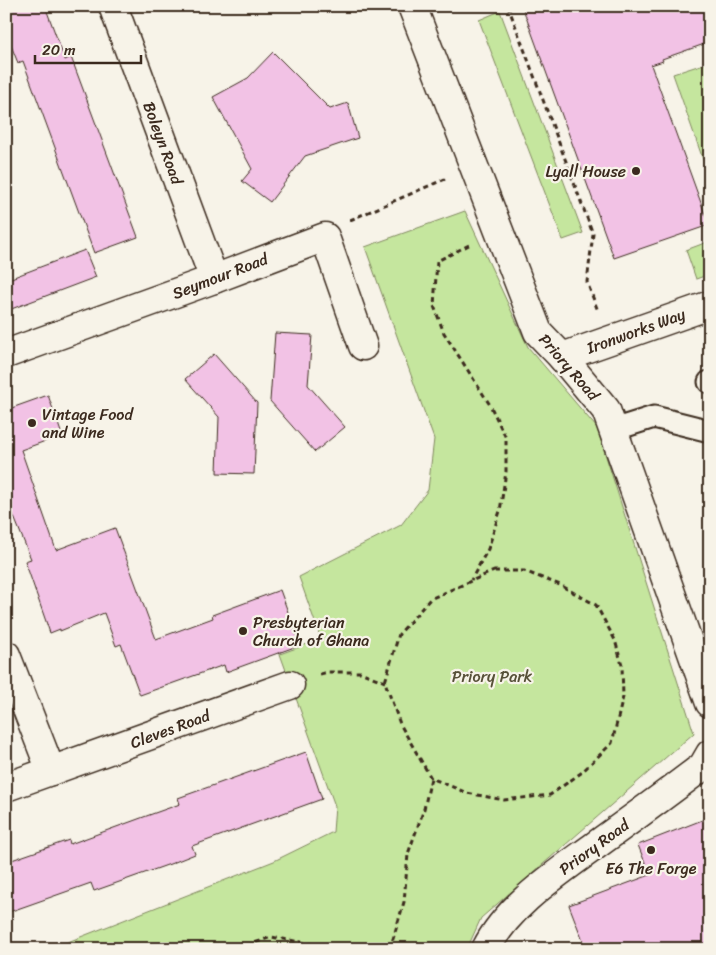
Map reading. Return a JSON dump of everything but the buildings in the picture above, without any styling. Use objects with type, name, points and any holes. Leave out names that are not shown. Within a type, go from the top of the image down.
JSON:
[{"type":"street","name":"Boleyn Road","points":[[113,6],[214,279]]},
{"type":"street","name":"Priory Road","points":[[412,6],[538,332],[562,357],[606,410],[710,702]]},
{"type":"street","name":"Seymour Road","points":[[6,354],[325,237]]},
{"type":"street","points":[[325,237],[363,346]]},
{"type":"street","name":"Ironworks Way","points":[[562,357],[710,305]]},
{"type":"street","points":[[6,655],[51,771]]},
{"type":"street","name":"Cleves Road","points":[[6,787],[290,686]]},
{"type":"street","name":"Priory Road","points":[[486,949],[491,938],[518,906],[562,870],[704,766],[710,754]]},
{"type":"lane","points":[[613,430],[654,417],[710,431]]},
{"type":"path","points":[[508,6],[593,234],[587,282],[609,341]]},
{"type":"path","points":[[325,237],[337,226],[474,168]]},
{"type":"path","points":[[471,581],[488,549],[500,511],[506,472],[506,438],[490,405],[444,333],[434,306],[436,261],[498,230]]},
{"type":"path","points":[[494,571],[524,571],[560,585],[596,605],[615,640],[622,665],[623,697],[612,743],[581,773],[550,795],[504,800],[468,793],[431,778],[400,724],[385,682],[399,634],[430,599],[471,581],[494,571]]},
{"type":"path","points":[[290,686],[328,672],[360,672],[385,682]]},
{"type":"path","points":[[390,949],[404,902],[408,854],[424,810],[431,778]]},
{"type":"path","points":[[239,949],[271,937],[312,944],[318,949]]},
{"type":"green space","points":[[500,11],[583,233],[563,240],[479,20]]},
{"type":"green space","points":[[710,62],[710,167],[706,168],[673,74]]},
{"type":"green space","name":"Priory Park","points":[[465,211],[528,347],[597,428],[694,733],[481,918],[467,949],[50,949],[274,861],[333,832],[335,806],[280,654],[321,639],[299,577],[401,525],[428,490],[434,439],[365,247]]},
{"type":"green space","points":[[710,241],[710,274],[696,279],[686,250]]},
{"type":"place","name":"Lyall House","points":[[636,171]]},
{"type":"place","name":"Vintage Food and Wine","points":[[32,423]]},
{"type":"place","name":"Presbyterian Church of Ghana","points":[[243,631]]},
{"type":"place","name":"E6 The Forge","points":[[651,850]]}]
